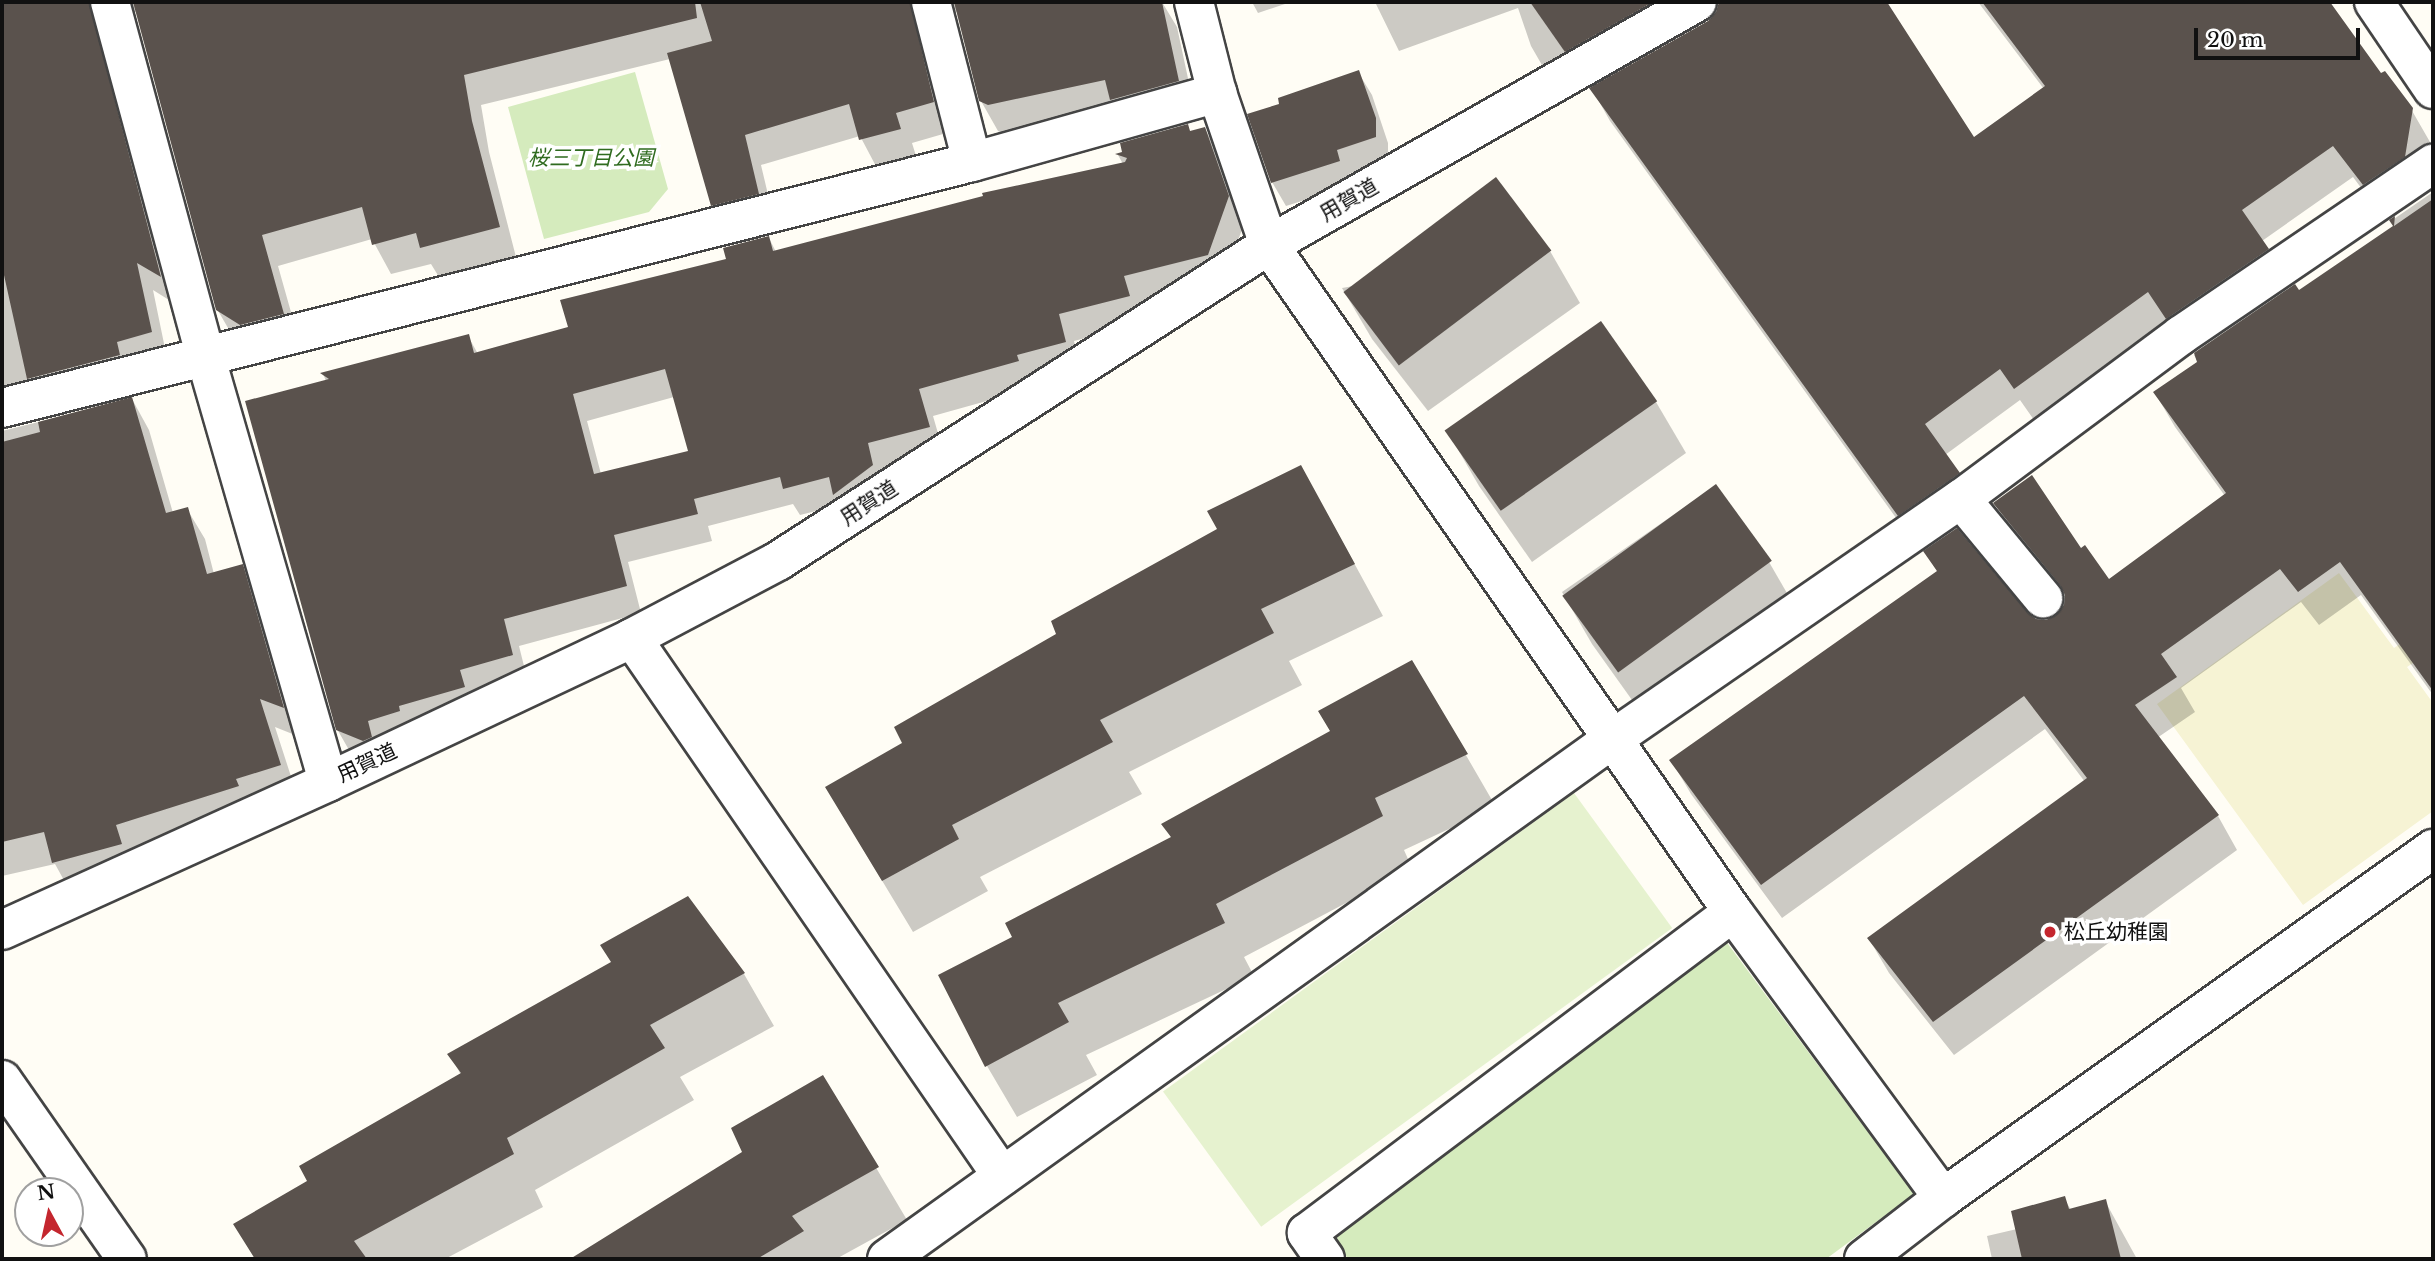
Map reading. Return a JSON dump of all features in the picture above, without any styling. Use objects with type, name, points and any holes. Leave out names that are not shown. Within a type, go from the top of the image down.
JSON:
[{"type":"street","points":[[110,2],[205,355],[328,782]]},
{"type":"street","points":[[931,2],[972,162]]},
{"type":"street","points":[[1194,2],[1217,93],[1269,245],[1733,912],[1943,1198]]},
{"type":"street","name":"用賀道","points":[[2,930],[328,782],[632,638],[779,561],[1269,245],[1697,2]]},
{"type":"street","points":[[2374,2],[2433,89]]},
{"type":"street","points":[[2,408],[972,162],[1217,93]]},
{"type":"street","points":[[887,1259],[1614,738],[1961,499],[2181,335],[2433,164]]},
{"type":"street","points":[[1961,499],[2043,598]]},
{"type":"street","points":[[632,638],[1002,1176]]},
{"type":"street","points":[[1864,1259],[1912,1244],[1943,1198],[2433,849]]},
{"type":"street","points":[[1325,1259],[1307,1233],[1733,912]]},
{"type":"street","points":[[2,1080],[127,1259]]},
{"type":"shaded area","points":[[2339,573],[2394,648],[2420,630],[2433,650],[2407,667],[2433,703],[2433,811],[2303,905],[2157,704]]},
{"type":"green space","name":"桜三丁目公園","points":[[635,72],[668,189],[649,212],[544,239],[508,107]]},
{"type":"green space","points":[[1574,793],[1672,928],[1261,1227],[1163,1092]]},
{"type":"green space","points":[[1725,940],[1914,1194],[1826,1259],[1348,1259],[1333,1236]]},
{"type":"building","points":[[2,2],[89,2],[161,277],[137,263],[152,332],[117,342],[120,355],[27,379],[2,266]]},
{"type":"building","points":[[133,2],[695,2],[697,18],[464,75],[472,121],[500,227],[420,248],[416,233],[372,245],[362,207],[262,235],[284,314],[240,325],[216,310]]},
{"type":"building","points":[[700,2],[910,2],[934,102],[896,113],[901,129],[859,140],[849,104],[745,135],[759,194],[711,206],[667,53],[712,41]]},
{"type":"building","points":[[954,2],[1162,2],[1179,81],[1110,100],[1105,80],[988,105],[979,101]]},
{"type":"building","points":[[1530,2],[1653,2],[1565,52]]},
{"type":"building","points":[[1719,2],[1887,2],[1974,137],[2045,86],[1982,2],[2330,2],[2381,73],[2385,71],[2413,108],[2405,157],[2363,185],[2333,146],[2242,210],[2269,249],[2166,319],[2148,292],[2014,389],[2000,369],[1925,424],[1960,473],[1898,516],[1589,88],[1708,21],[1716,12]]},
{"type":"building","points":[[1359,70],[1376,118],[1376,137],[1337,150],[1340,161],[1271,183],[1247,114],[1279,104],[1278,98]]},
{"type":"building","points":[[1188,124],[1190,131],[1205,127],[1229,196],[1208,255],[1124,276],[1130,296],[1059,314],[1066,342],[1017,355],[1019,361],[919,389],[930,427],[868,443],[873,465],[833,495],[829,477],[783,489],[780,477],[694,499],[698,514],[614,535],[627,586],[504,619],[513,655],[460,670],[465,687],[399,706],[400,711],[368,721],[372,737],[363,741],[336,730],[245,401],[329,379],[320,373],[469,334],[474,353],[568,327],[560,300],[726,259],[723,248],[769,236],[773,251],[983,196],[982,193],[1125,162],[1127,158],[1115,154],[1122,152],[1120,143]],"holes":[[[665,369],[688,451],[594,474],[573,394]]]},
{"type":"building","points":[[1496,177],[1551,250],[1399,365],[1343,292]]},
{"type":"building","points":[[2433,199],[2433,691],[2340,562],[2298,592],[2280,569],[2161,654],[2177,677],[2135,705],[2219,815],[1933,1022],[1867,938],[2087,778],[2024,696],[1761,885],[1669,760],[1937,571],[1923,551],[1957,528],[2027,612],[2036,619],[2046,620],[2056,615],[2064,605],[2065,595],[2060,585],[1993,503],[2032,475],[2081,548],[2085,545],[2109,579],[2226,493],[2153,392],[2197,362],[2194,353],[2295,284],[2299,290],[2393,226],[2389,220],[2395,216],[2394,226]]},
{"type":"building","points":[[1601,321],[1657,401],[1501,511],[1445,431]]},
{"type":"building","points":[[132,397],[166,513],[188,507],[207,574],[243,564],[284,708],[260,699],[281,765],[236,779],[239,786],[116,825],[122,844],[52,863],[44,832],[2,842],[2,442],[40,432],[38,422]]},
{"type":"building","points":[[1301,465],[1355,564],[1261,609],[1274,633],[1100,720],[1113,742],[952,825],[959,839],[882,881],[825,787],[902,743],[894,727],[1056,634],[1051,621],[1217,529],[1207,511]]},
{"type":"building","points":[[1716,484],[1772,561],[1618,673],[1562,596]]},
{"type":"building","points":[[1412,660],[1468,754],[1375,798],[1383,816],[1216,904],[1225,923],[1058,1003],[1069,1022],[985,1067],[938,975],[1012,937],[1005,923],[1171,837],[1161,824],[1330,731],[1318,711]]},
{"type":"building","points":[[688,896],[745,973],[650,1025],[665,1048],[507,1138],[514,1154],[354,1241],[367,1259],[255,1259],[233,1224],[307,1181],[299,1166],[461,1073],[447,1054],[611,962],[600,945]]},
{"type":"building","points":[[823,1075],[879,1167],[792,1216],[804,1231],[757,1259],[570,1259],[742,1152],[731,1128]]},
{"type":"building","points":[[2065,1196],[2069,1209],[2106,1199],[2121,1259],[2022,1259],[2011,1211]]},
{"type":"place","name":"松丘幼稚園","points":[[2050,932]]}]
